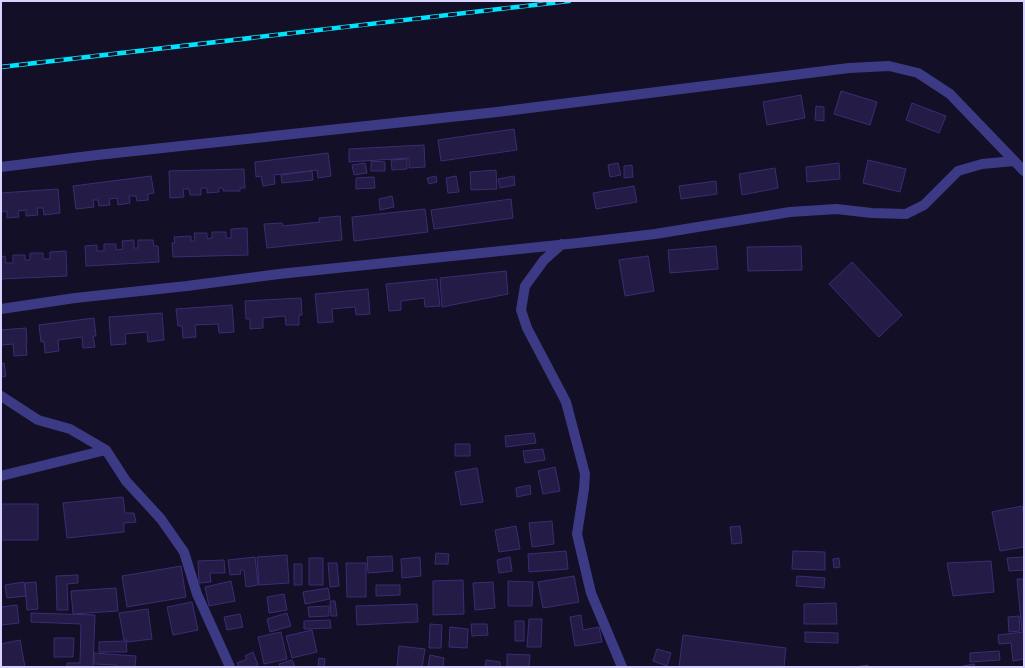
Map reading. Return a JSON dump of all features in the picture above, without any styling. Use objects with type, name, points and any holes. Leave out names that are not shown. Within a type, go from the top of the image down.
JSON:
[{"type":"street","points":[[1,167],[497,112],[849,68],[889,66],[918,73],[950,94],[1024,171]]},
{"type":"street","points":[[1,309],[75,298],[279,274],[655,234],[790,212],[836,209],[872,213],[906,214],[924,204],[958,171],[982,164],[1014,161]]},
{"type":"street","points":[[562,244],[544,260],[525,286],[521,310],[527,328],[566,402],[568,409],[585,474],[577,534],[591,593],[622,667]]},
{"type":"street","points":[[1,396],[38,420],[70,429],[106,450],[126,481],[161,519],[184,552],[197,594],[230,667]]},
{"type":"street","points":[[1,476],[106,450]]},
{"type":"building","points":[[841,91],[877,102],[870,125],[834,114]]},
{"type":"building","points":[[801,95],[805,118],[767,125],[763,102]]},
{"type":"building","points":[[912,103],[946,116],[939,133],[906,120]]},
{"type":"building","points":[[816,106],[824,107],[824,121],[815,120]]},
{"type":"building","points":[[514,129],[517,150],[441,161],[438,140]]},
{"type":"building","points":[[424,145],[425,167],[409,168],[409,158],[349,162],[349,149]]},
{"type":"building","points":[[328,153],[331,176],[318,178],[317,170],[274,175],[275,184],[263,186],[261,176],[256,177],[255,162]]},
{"type":"building","points":[[407,159],[407,169],[392,170],[391,160]]},
{"type":"building","points":[[868,160],[906,169],[900,192],[863,183]]},
{"type":"building","points":[[371,161],[385,162],[385,171],[371,171]]},
{"type":"building","points":[[365,163],[367,173],[354,175],[352,165]]},
{"type":"building","points":[[618,163],[621,175],[610,177],[608,165]]},
{"type":"building","points":[[839,163],[840,179],[807,182],[806,167]]},
{"type":"building","points":[[632,165],[633,177],[624,178],[624,166]]},
{"type":"building","points":[[775,168],[778,188],[742,195],[739,174]]},
{"type":"building","points":[[244,169],[245,188],[240,188],[240,191],[223,191],[223,188],[219,188],[219,192],[207,193],[207,188],[201,188],[201,195],[190,195],[189,189],[183,189],[184,197],[170,198],[169,171]]},
{"type":"building","points":[[496,170],[497,189],[471,190],[470,172]]},
{"type":"building","points":[[312,171],[313,180],[282,183],[281,175]]},
{"type":"building","points":[[151,176],[154,193],[148,194],[148,200],[137,201],[136,196],[129,196],[130,203],[118,205],[117,198],[109,199],[110,205],[99,206],[98,200],[93,200],[94,207],[76,209],[73,186]]},
{"type":"building","points":[[436,176],[437,182],[429,184],[427,178]]},
{"type":"building","points":[[456,176],[459,192],[448,193],[446,178]]},
{"type":"building","points":[[514,176],[515,185],[500,188],[498,179]]},
{"type":"building","points":[[374,177],[375,188],[356,189],[356,178]]},
{"type":"building","points":[[716,181],[717,194],[681,199],[679,186]]},
{"type":"building","points":[[634,186],[637,202],[596,209],[593,193]]},
{"type":"building","points":[[58,189],[60,213],[44,215],[43,208],[37,208],[38,215],[26,216],[26,210],[18,211],[19,217],[7,218],[7,211],[1,212],[1,193]]},
{"type":"building","points":[[392,196],[394,207],[380,210],[379,199]]},
{"type":"building","points":[[511,199],[513,218],[434,229],[431,210]]},
{"type":"building","points":[[425,209],[428,232],[354,241],[352,217]]},
{"type":"building","points":[[340,216],[342,240],[267,248],[264,224],[282,223],[283,226],[320,222],[319,218]]},
{"type":"building","points":[[247,228],[248,255],[173,257],[172,243],[175,243],[174,237],[191,236],[191,241],[195,241],[194,233],[207,233],[207,239],[212,238],[212,232],[226,232],[226,238],[231,238],[231,229]]},
{"type":"building","points":[[134,240],[134,248],[138,248],[138,240],[153,240],[154,246],[158,246],[159,262],[86,266],[85,246],[97,245],[97,251],[104,251],[104,244],[116,244],[116,250],[123,249],[122,241]]},
{"type":"building","points":[[716,246],[718,269],[670,273],[668,250]]},
{"type":"building","points":[[801,246],[802,270],[748,271],[747,247]]},
{"type":"building","points":[[66,251],[67,276],[1,279],[1,257],[5,256],[6,263],[13,263],[13,255],[25,255],[25,260],[30,260],[30,253],[43,253],[43,259],[50,259],[50,252]]},
{"type":"building","points":[[648,256],[654,291],[625,296],[619,260]]},
{"type":"building","points":[[852,262],[902,315],[879,337],[829,284]]},
{"type":"building","points":[[506,271],[508,294],[442,307],[440,278]]},
{"type":"building","points":[[437,279],[440,306],[425,307],[424,298],[401,301],[401,310],[389,311],[386,284]]},
{"type":"building","points":[[368,289],[370,314],[356,315],[355,307],[332,309],[333,322],[318,323],[315,294]]},
{"type":"building","points":[[301,298],[302,315],[299,315],[299,325],[286,325],[285,316],[263,318],[263,328],[250,329],[250,319],[246,319],[245,301]]},
{"type":"building","points":[[232,305],[234,332],[219,333],[218,324],[195,325],[196,337],[183,338],[182,326],[178,326],[176,309]]},
{"type":"building","points":[[162,313],[164,340],[148,342],[147,332],[125,334],[126,344],[111,345],[109,317]]},
{"type":"building","points":[[94,318],[96,336],[93,336],[95,347],[83,348],[82,337],[58,340],[59,351],[45,353],[44,341],[41,342],[39,325]]},
{"type":"building","points":[[26,328],[27,355],[14,356],[13,344],[1,345],[1,330]]},
{"type":"building","points":[[4,363],[6,376],[1,377],[1,364]]},
{"type":"building","points":[[534,433],[536,443],[506,447],[505,436]]},
{"type":"building","points":[[455,444],[470,444],[470,456],[455,456]]},
{"type":"building","points":[[543,449],[545,460],[525,463],[523,451]]},
{"type":"building","points":[[555,467],[560,491],[543,494],[538,471]]},
{"type":"building","points":[[477,468],[483,502],[461,505],[455,472]]},
{"type":"building","points":[[530,485],[531,494],[517,497],[516,488]]},
{"type":"building","points":[[123,497],[125,513],[134,513],[136,522],[124,523],[124,532],[67,538],[63,503]]},
{"type":"building","points":[[1,504],[38,504],[38,540],[1,540]]},
{"type":"building","points":[[1022,506],[1024,515],[1024,547],[1000,551],[992,512]]},
{"type":"building","points":[[552,521],[554,544],[532,547],[529,523]]},
{"type":"building","points":[[516,526],[520,549],[499,552],[495,530]]},
{"type":"building","points":[[740,526],[742,543],[732,544],[730,527]]},
{"type":"building","points":[[566,551],[568,569],[529,572],[528,554]]},
{"type":"building","points":[[793,551],[825,552],[825,570],[792,569]]},
{"type":"building","points":[[436,553],[449,554],[448,564],[435,564]]},
{"type":"building","points":[[287,555],[289,583],[259,585],[257,557]]},
{"type":"building","points":[[392,556],[393,571],[368,573],[367,557]]},
{"type":"building","points":[[255,557],[258,585],[246,587],[244,570],[240,570],[241,574],[230,575],[228,560]]},
{"type":"building","points":[[420,557],[421,576],[402,578],[401,559]]},
{"type":"building","points":[[510,557],[512,571],[499,573],[497,560]]},
{"type":"building","points":[[1024,557],[1024,570],[1009,571],[1007,558]]},
{"type":"building","points":[[309,558],[323,558],[323,585],[309,585]]},
{"type":"building","points":[[839,558],[840,567],[834,568],[833,559]]},
{"type":"building","points":[[224,560],[225,573],[210,573],[211,582],[199,583],[198,561]]},
{"type":"building","points":[[991,561],[994,592],[953,596],[947,563]]},
{"type":"building","points":[[328,563],[337,563],[339,586],[330,587]]},
{"type":"building","points":[[346,563],[366,563],[366,597],[347,597]]},
{"type":"building","points":[[294,564],[302,564],[302,585],[294,585]]},
{"type":"building","points":[[181,566],[186,597],[127,607],[122,576]]},
{"type":"building","points":[[78,575],[78,583],[67,584],[68,610],[57,610],[56,576]]},
{"type":"building","points":[[574,576],[579,602],[543,608],[538,582]]},
{"type":"building","points":[[797,576],[825,578],[824,588],[796,586]]},
{"type":"building","points":[[1017,579],[1024,579],[1024,631],[1022,631]]},
{"type":"building","points":[[463,580],[464,614],[433,615],[433,581]]},
{"type":"building","points":[[231,581],[235,601],[209,606],[205,587]]},
{"type":"building","points":[[508,581],[533,582],[532,606],[508,606]]},
{"type":"building","points":[[24,582],[26,596],[7,598],[5,585]]},
{"type":"building","points":[[36,582],[38,609],[27,610],[25,583]]},
{"type":"building","points":[[493,582],[495,608],[475,610],[473,583]]},
{"type":"building","points":[[376,585],[400,585],[400,595],[376,596]]},
{"type":"building","points":[[116,588],[118,611],[73,614],[71,591]]},
{"type":"building","points":[[328,588],[330,599],[305,604],[303,592]]},
{"type":"building","points":[[284,594],[287,610],[269,613],[267,597]]},
{"type":"building","points":[[330,601],[335,601],[337,616],[331,616]]},
{"type":"building","points":[[192,602],[198,630],[173,635],[167,607]]},
{"type":"building","points":[[836,603],[837,624],[804,624],[804,604]]},
{"type":"building","points":[[417,604],[418,622],[357,625],[356,606]]},
{"type":"building","points":[[17,605],[19,623],[1,625],[1,607]]},
{"type":"building","points":[[329,606],[329,616],[309,617],[308,607]]},
{"type":"building","points":[[148,609],[152,639],[127,642],[127,640],[124,640],[119,613]]},
{"type":"building","points":[[31,613],[95,615],[93,667],[67,667],[67,663],[80,663],[81,624],[31,622]]},
{"type":"building","points":[[287,613],[291,626],[270,632],[267,619]]},
{"type":"building","points":[[240,614],[243,627],[227,630],[224,617]]},
{"type":"building","points":[[581,615],[583,630],[599,627],[602,642],[575,646],[570,617]]},
{"type":"building","points":[[1019,616],[1020,631],[1009,632],[1008,617]]},
{"type":"building","points":[[529,619],[542,619],[541,647],[527,647]]},
{"type":"building","points":[[330,620],[331,628],[304,629],[304,621]]},
{"type":"building","points":[[515,621],[524,621],[524,641],[515,641]]},
{"type":"building","points":[[430,624],[442,625],[441,648],[429,648]]},
{"type":"building","points":[[471,624],[487,624],[488,635],[472,636]]},
{"type":"building","points":[[450,627],[468,629],[467,648],[449,647]]},
{"type":"building","points":[[312,630],[317,652],[292,658],[286,636]]},
{"type":"building","points":[[281,632],[287,659],[264,664],[258,637]]},
{"type":"building","points":[[805,632],[838,633],[838,643],[805,642]]},
{"type":"building","points":[[1024,632],[1024,659],[1013,661],[1011,643],[999,644],[998,635]]},
{"type":"building","points":[[683,635],[786,648],[784,667],[679,667]]},
{"type":"building","points":[[54,638],[74,638],[73,657],[54,657]]},
{"type":"building","points":[[20,640],[25,667],[1,667],[1,644]]},
{"type":"building","points":[[126,641],[127,652],[99,652],[99,642]]},
{"type":"building","points":[[399,646],[425,649],[422,667],[397,667]]},
{"type":"building","points":[[657,649],[671,653],[667,666],[653,661]]},
{"type":"building","points":[[999,651],[1000,660],[970,662],[970,653]]},
{"type":"building","points":[[253,652],[258,665],[253,667],[239,667],[237,663],[247,659],[245,656]]},
{"type":"building","points":[[94,653],[136,656],[135,667],[116,667],[116,665],[94,664]]},
{"type":"building","points":[[507,654],[530,655],[529,667],[507,667]]},
{"type":"building","points":[[430,655],[444,658],[443,667],[428,667]]},
{"type":"building","points":[[319,658],[325,659],[324,667],[318,667]]},
{"type":"building","points":[[292,660],[295,667],[280,667],[279,664]]},
{"type":"building","points":[[486,660],[500,662],[500,667],[485,667]]},
{"type":"building","points":[[974,664],[975,667],[963,667],[963,666]]},
{"type":"building","points":[[868,665],[868,667],[855,667]]},
{"type":"railway","points":[[1,67],[569,1]]}]
